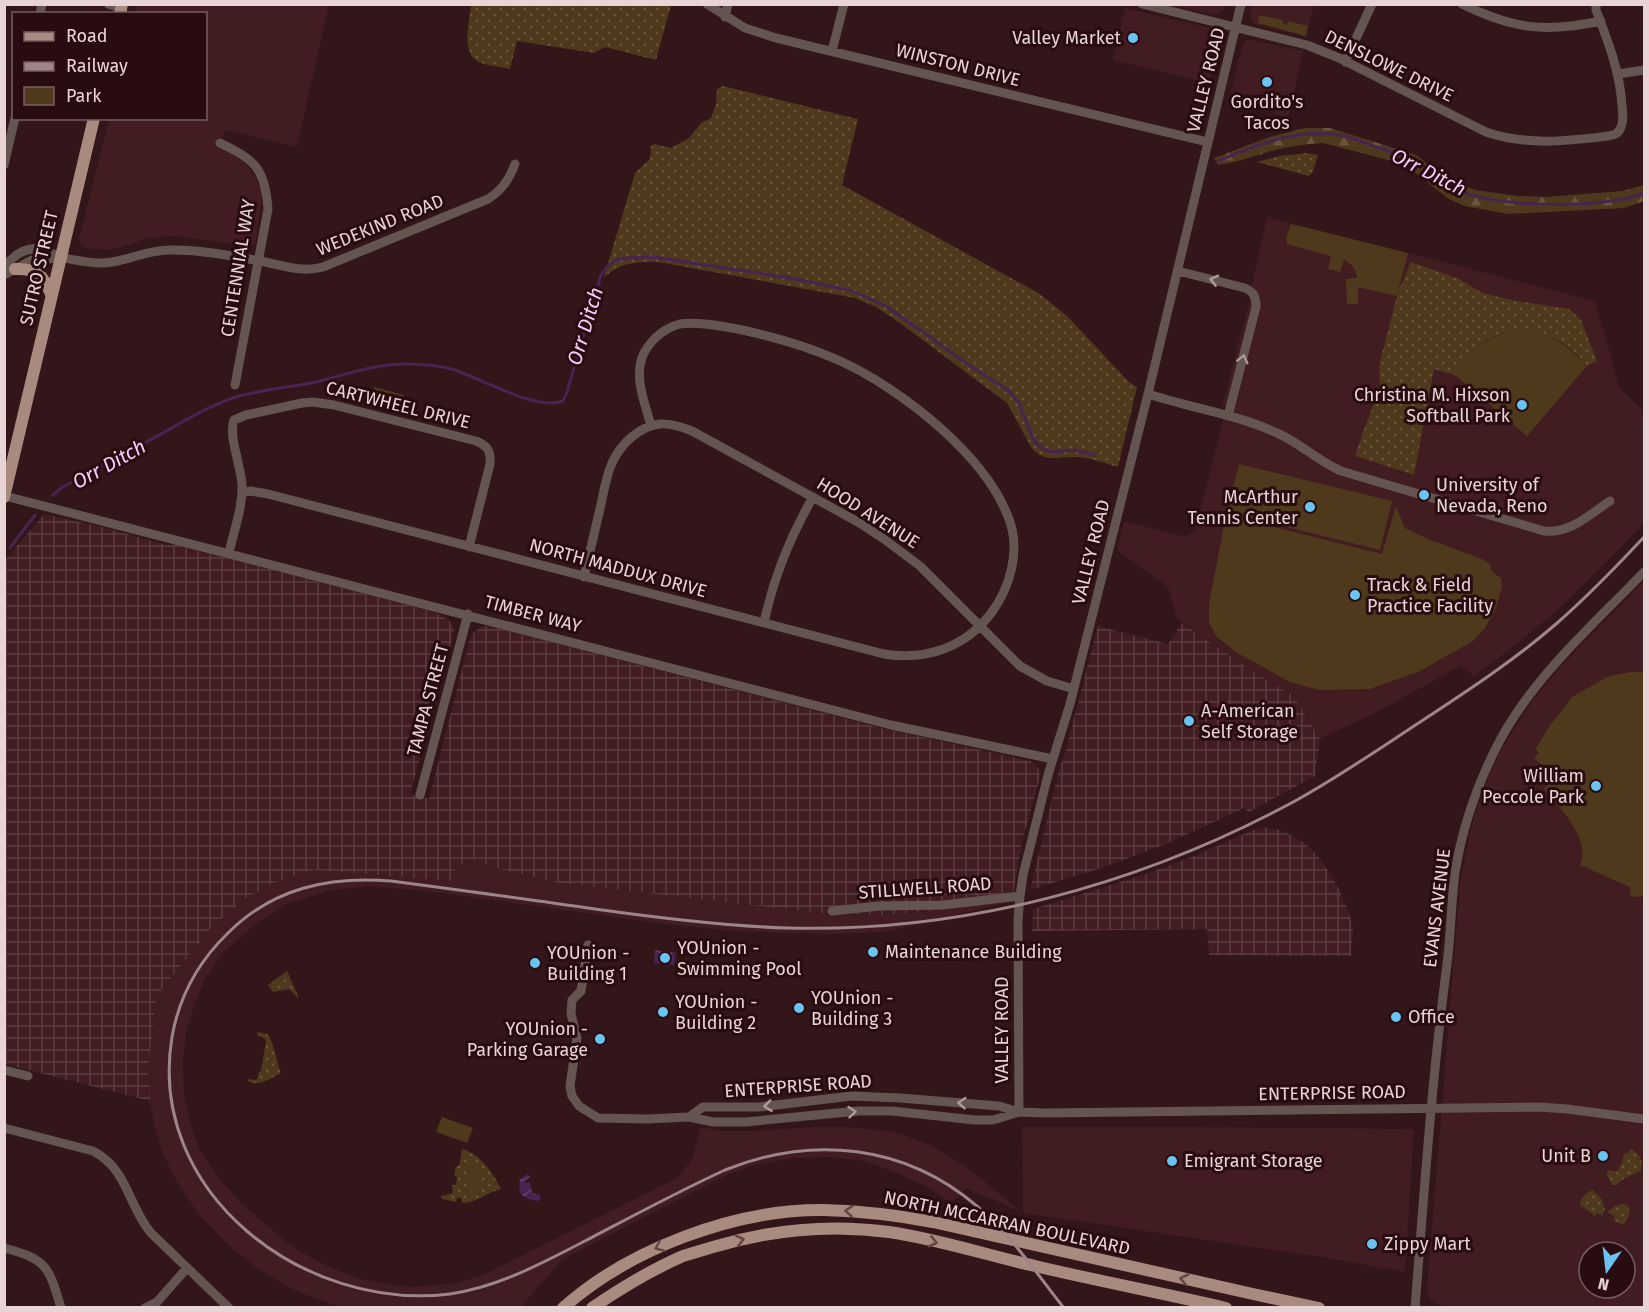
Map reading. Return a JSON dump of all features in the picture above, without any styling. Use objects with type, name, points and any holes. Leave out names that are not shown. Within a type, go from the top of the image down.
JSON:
[{"type":"main road","name":"SUTRO STREET","points":[[5,496],[94,120]]},
{"type":"main road","points":[[8,270],[25,268],[35,271],[46,283],[51,294]]},
{"type":"main road","name":"NORTH MCCARRAN BOULEVARD","points":[[562,1308],[628,1262],[691,1234],[755,1218],[789,1212],[821,1210],[894,1215],[933,1222],[1319,1308]]},
{"type":"main road","name":"NORTH MCCARRAN BOULEVARD","points":[[592,1308],[634,1280],[685,1256],[736,1240],[765,1234],[826,1228],[867,1230],[913,1237],[1226,1308]]},
{"type":"street","name":"WINSTON DRIVE","points":[[707,4],[745,28],[760,33],[1208,142]]},
{"type":"street","points":[[725,16],[728,4]]},
{"type":"street","points":[[832,51],[844,4]]},
{"type":"street","name":"DENSLOWE DRIVE","points":[[1142,4],[1307,45],[1474,127],[1502,138],[1560,142],[1615,135],[1620,131],[1623,122],[1618,74]]},
{"type":"street","name":"VALLEY ROAD","points":[[1019,1112],[1018,930],[1020,896],[1039,812],[1074,689],[1148,394],[1241,4]]},
{"type":"street","points":[[1345,62],[1372,4]]},
{"type":"street","points":[[1462,4],[1479,8],[1498,20],[1529,27],[1566,27],[1601,21]]},
{"type":"street","points":[[1596,4],[1618,74],[1644,70]]},
{"type":"street","points":[[4,165],[15,120]]},
{"type":"street","name":"CENTENNIAL WAY","points":[[220,143],[245,155],[259,170],[267,187],[268,209],[235,386]]},
{"type":"street","name":"WEDEKIND ROAD","points":[[8,270],[32,260],[60,256],[96,263],[109,263],[147,252],[172,249],[259,261],[302,270],[323,267],[488,199],[504,185],[515,164]]},
{"type":"street","points":[[1178,271],[1245,288],[1254,294],[1256,307],[1228,416]]},
{"type":"street","name":"NORTH MADDUX DRIVE","points":[[242,493],[258,492],[884,654],[908,657],[930,654],[948,648],[980,626],[1002,596],[1011,569],[1013,538],[1005,508],[987,479],[948,435],[920,411],[866,374],[839,360],[770,336],[725,327],[693,323],[680,324],[660,333],[641,361],[640,384],[651,426]]},
{"type":"street","points":[[1148,394],[1276,432],[1341,471],[1544,531],[1560,531],[1570,528],[1610,501]]},
{"type":"street","name":"CARTWHEEL DRIVE","points":[[242,493],[241,472],[232,431],[234,420],[246,415],[302,403],[323,403],[481,443],[490,451],[490,464],[469,547]]},
{"type":"street","name":"HOOD AVENUE","points":[[651,426],[670,424],[692,431],[858,522],[907,556],[933,579],[1020,666],[1047,681],[1074,689]]},
{"type":"street","points":[[584,577],[613,460],[628,441],[651,426]]},
{"type":"street","points":[[229,553],[242,493]]},
{"type":"street","name":"TIMBER WAY","points":[[5,496],[891,725],[1053,759]]},
{"type":"street","points":[[764,623],[775,580],[795,531],[813,497]]},
{"type":"street","name":"EVANS AVENUE","points":[[1415,1308],[1437,1042],[1456,871],[1466,823],[1477,790],[1501,739],[1533,690],[1568,650],[1644,572]]},
{"type":"street","name":"TAMPA STREET","points":[[420,795],[468,614]]},
{"type":"street","name":"STILLWELL ROAD","points":[[832,912],[879,906],[943,906],[1020,896]]},
{"type":"street","name":"ENTERPRISE ROAD","points":[[588,945],[580,991],[572,1000],[571,1014],[577,1038],[570,1086],[572,1096],[579,1106],[598,1118],[689,1117],[712,1122],[745,1122],[858,1111],[892,1111],[993,1120],[1019,1112]]},
{"type":"street","points":[[4,1070],[28,1076]]},
{"type":"street","name":"ENTERPRISE ROAD","points":[[689,1117],[703,1107],[759,1107],[852,1096],[999,1106],[1019,1112],[1044,1113],[1549,1107],[1644,1119]]},
{"type":"street","points":[[4,1128],[93,1151],[103,1156],[117,1170],[144,1225],[229,1308]]},
{"type":"street","points":[[4,1248],[27,1254],[43,1265],[54,1283],[61,1308]]},
{"type":"street","points":[[145,1308],[158,1305],[187,1268]]},
{"type":"shaded area","points":[[137,5],[329,5],[297,147],[225,130],[223,134],[221,149],[236,156],[247,165],[261,190],[254,245],[174,236],[148,238],[107,250],[82,246],[79,240],[109,120],[207,120],[207,12],[135,12]]},
{"type":"shaded area","points":[[1171,5],[1225,5],[1223,10],[1213,15]]},
{"type":"shaded area","points":[[1252,5],[1314,5],[1306,37],[1254,24],[1250,19]]},
{"type":"shaded area","points":[[1125,8],[1215,31],[1218,35],[1218,42],[1208,83],[1113,60]]},
{"type":"shaded area","points":[[1248,39],[1303,51],[1288,119],[1230,95],[1242,47]]},
{"type":"shaded area","name":"University of Nevada, Reno","points":[[1267,217],[1595,301],[1620,388],[1644,412],[1644,523],[1605,564],[1554,613],[1474,676],[1460,666],[1379,711],[1320,739],[1294,696],[1260,676],[1176,618],[1168,587],[1117,550],[1124,521],[1183,536],[1195,529],[1223,421],[1226,407],[1222,404],[1250,299]]},
{"type":"shaded area","points":[[44,514],[166,545],[177,545],[434,612],[449,620],[454,632],[410,794],[429,799],[470,638],[474,632],[489,626],[877,727],[1030,761],[1036,765],[1040,777],[1022,842],[1012,901],[883,915],[830,914],[559,883],[500,869],[485,864],[479,858],[456,866],[451,881],[315,870],[274,883],[244,899],[211,928],[163,988],[156,999],[148,1068],[150,1101],[5,1064],[5,560]]},
{"type":"shaded area","points":[[1644,581],[1644,1307],[1463,1307],[1440,1305],[1431,1300],[1428,1295],[1460,884],[1470,832],[1492,768],[1521,717],[1543,687]]},
{"type":"shaded area","points":[[1182,623],[1260,676],[1294,696],[1320,739],[1315,776],[1249,812],[1244,808],[1164,845],[1030,890],[1060,766],[1098,626],[1168,644]]},
{"type":"shaded area","points":[[1264,827],[1291,835],[1306,844],[1322,861],[1339,889],[1349,913],[1353,928],[1351,956],[1209,955],[1207,929],[1032,931],[1033,909],[1143,875]]},
{"type":"shaded area","points":[[480,858],[485,864],[500,869],[559,883],[830,914],[883,915],[1012,901],[885,932],[828,934],[734,931],[665,924],[434,892],[371,886],[332,890],[288,903],[252,927],[223,953],[204,981],[186,1033],[183,1061],[184,1094],[190,1122],[200,1150],[220,1179],[243,1205],[289,1244],[315,1260],[358,1278],[411,1287],[456,1283],[483,1275],[671,1181],[681,1174],[693,1157],[700,1127],[721,1131],[753,1131],[844,1127],[900,1134],[926,1143],[945,1153],[968,1168],[1023,1213],[966,1188],[951,1203],[927,1187],[865,1161],[831,1157],[795,1158],[754,1165],[727,1175],[563,1259],[521,1307],[341,1307],[295,1291],[257,1268],[227,1244],[198,1213],[177,1182],[162,1152],[150,1101],[148,1068],[156,998],[211,928],[244,899],[274,883],[315,870],[451,881],[456,866]]},
{"type":"shaded area","points":[[1022,1127],[1414,1129],[1405,1272],[1322,1257],[1023,1213]]},
{"type":"green space","points":[[471,4],[671,5],[656,60],[605,47],[594,53],[517,41],[510,69],[481,63],[470,53],[467,37]]},
{"type":"green space","points":[[1259,15],[1283,20],[1283,24],[1287,25],[1288,21],[1308,26],[1306,36],[1258,23]]},
{"type":"green space","points":[[723,86],[858,119],[842,185],[1040,294],[1068,317],[1129,382],[1137,387],[1118,467],[1086,458],[1041,456],[1031,447],[1007,403],[896,320],[876,307],[855,298],[658,262],[630,264],[604,277],[635,173],[650,159],[651,146],[654,144],[671,148],[689,138],[701,123],[711,118],[716,104],[717,89]]},
{"type":"green space","points":[[1305,128],[1330,128],[1416,155],[1435,170],[1475,190],[1545,197],[1623,191],[1644,185],[1644,201],[1624,208],[1508,214],[1465,206],[1449,199],[1404,164],[1323,143],[1281,149],[1218,165],[1214,158],[1270,137]]},
{"type":"green space","points":[[1307,153],[1318,155],[1309,176],[1257,162],[1279,156]]},
{"type":"green space","points":[[1291,224],[1408,253],[1397,296],[1358,287],[1358,304],[1347,304],[1346,279],[1357,278],[1353,267],[1344,260],[1340,272],[1328,269],[1331,256],[1287,244],[1286,238]]},
{"type":"green space","points":[[1411,262],[1459,279],[1482,293],[1569,309],[1581,320],[1597,361],[1587,366],[1571,349],[1549,336],[1513,331],[1501,334],[1479,346],[1455,375],[1434,369],[1414,475],[1355,456],[1380,388],[1379,366],[1398,292]]},
{"type":"green space","name":"Christina M. Hixson Softball Park","points":[[1526,330],[1545,334],[1560,342],[1587,366],[1527,436],[1455,375],[1470,355],[1482,344],[1503,334]]},
{"type":"green space","points":[[374,387],[404,395],[400,412],[369,404]]},
{"type":"green space","name":"McArthur Tennis Center","points":[[1239,464],[1392,501],[1380,550],[1227,512]]},
{"type":"green space","name":"Track & Field Practice Facility","points":[[1396,506],[1405,528],[1482,559],[1490,564],[1491,571],[1501,578],[1502,587],[1496,608],[1485,628],[1473,641],[1420,671],[1370,689],[1319,690],[1290,682],[1236,652],[1217,637],[1209,623],[1209,604],[1226,515],[1382,554]]},
{"type":"green space","name":"William Peccole Park","points":[[1644,672],[1644,896],[1631,897],[1630,887],[1580,865],[1583,855],[1578,834],[1544,788],[1557,778],[1534,758],[1539,752],[1535,750],[1548,728],[1572,697],[1609,676]]},
{"type":"green space","points":[[287,971],[298,998],[289,989],[273,992],[268,985]]},
{"type":"green space","points":[[257,1032],[269,1036],[281,1073],[265,1081],[252,1083],[248,1079],[257,1080],[261,1071],[266,1041],[258,1036]]},
{"type":"green space","points":[[442,1117],[473,1128],[467,1143],[436,1132]]},
{"type":"green space","points":[[462,1149],[481,1160],[501,1189],[467,1203],[462,1203],[462,1199],[457,1197],[456,1202],[442,1199],[441,1196],[453,1193],[452,1185],[456,1185],[457,1177],[454,1176],[456,1166],[459,1166]]},
{"type":"green space","points":[[1630,1149],[1640,1157],[1641,1171],[1612,1185],[1607,1172],[1609,1170],[1617,1172],[1625,1153],[1629,1153]]},
{"type":"green space","points":[[468,1165],[481,1167],[479,1193],[466,1191]]},
{"type":"green space","points":[[1593,1190],[1602,1200],[1605,1210],[1602,1215],[1597,1213],[1595,1216],[1580,1205],[1584,1196]]},
{"type":"green space","points":[[1622,1204],[1628,1205],[1629,1211],[1628,1219],[1623,1225],[1613,1220],[1615,1216],[1607,1212]]},
{"type":"water","name":"YOUnion - Swimming Pool","points":[[655,950],[676,953],[674,965],[654,963]]},
{"type":"water","points":[[528,1174],[530,1177],[524,1181],[529,1182],[533,1193],[539,1194],[541,1198],[539,1201],[526,1198],[521,1193],[520,1179]]},
{"type":"waterway","name":"Orr Ditch","points":[[1218,161],[1288,137],[1317,133],[1332,134],[1349,137],[1409,158],[1460,191],[1477,197],[1525,203],[1579,204],[1605,202],[1644,193]]},
{"type":"waterway","name":"Orr Ditch","points":[[53,495],[61,488],[229,399],[394,364],[443,367],[524,398],[539,402],[563,401],[601,275],[616,260],[653,257],[796,279],[852,291],[886,306],[1008,390],[1019,403],[1032,437],[1038,445],[1051,452],[1074,450],[1095,455]]},
{"type":"waterway","name":"Orr Ditch","points":[[10,548],[35,515]]},
{"type":"railway","points":[[1064,1308],[1002,1230],[978,1207],[950,1186],[920,1170],[889,1158],[857,1152],[824,1150],[791,1152],[758,1159],[725,1170],[536,1266],[468,1291],[450,1294],[395,1295],[341,1283],[291,1262],[246,1231],[210,1192],[184,1146],[170,1094],[172,1037],[175,1022],[185,994],[199,968],[228,933],[245,918],[283,895],[324,883],[391,881],[667,918],[787,928],[853,927],[919,922],[984,912],[1049,898],[1113,879],[1175,857],[1236,831],[1295,801],[1354,766],[1485,678],[1539,638],[1590,593],[1644,537]]},
{"type":"place","name":"Valley Market","points":[[1133,38]]},
{"type":"place","name":"Gordito's Tacos","points":[[1267,82]]},
{"type":"place","name":"Christina M. Hixson Softball Park","points":[[1522,405]]},
{"type":"place","name":"University of Nevada, Reno","points":[[1424,495]]},
{"type":"place","name":"McArthur Tennis Center","points":[[1310,507]]},
{"type":"place","name":"Track & Field Practice Facility","points":[[1355,595]]},
{"type":"place","name":"A-American Self Storage","points":[[1189,721]]},
{"type":"place","name":"William Peccole Park","points":[[1596,786]]},
{"type":"place","name":"Maintenance Building","points":[[873,952]]},
{"type":"place","name":"YOUnion - Swimming Pool","points":[[665,958]]},
{"type":"place","name":"YOUnion - Building 1","points":[[535,963]]},
{"type":"place","name":"YOUnion - Building 3","points":[[799,1008]]},
{"type":"place","name":"YOUnion - Building 2","points":[[663,1012]]},
{"type":"place","name":"Office","points":[[1396,1017]]},
{"type":"place","name":"YOUnion - Parking Garage","points":[[600,1039]]},
{"type":"place","name":"Unit B","points":[[1603,1156]]},
{"type":"place","name":"Emigrant Storage","points":[[1172,1161]]},
{"type":"place","name":"Zippy Mart","points":[[1372,1244]]}]
